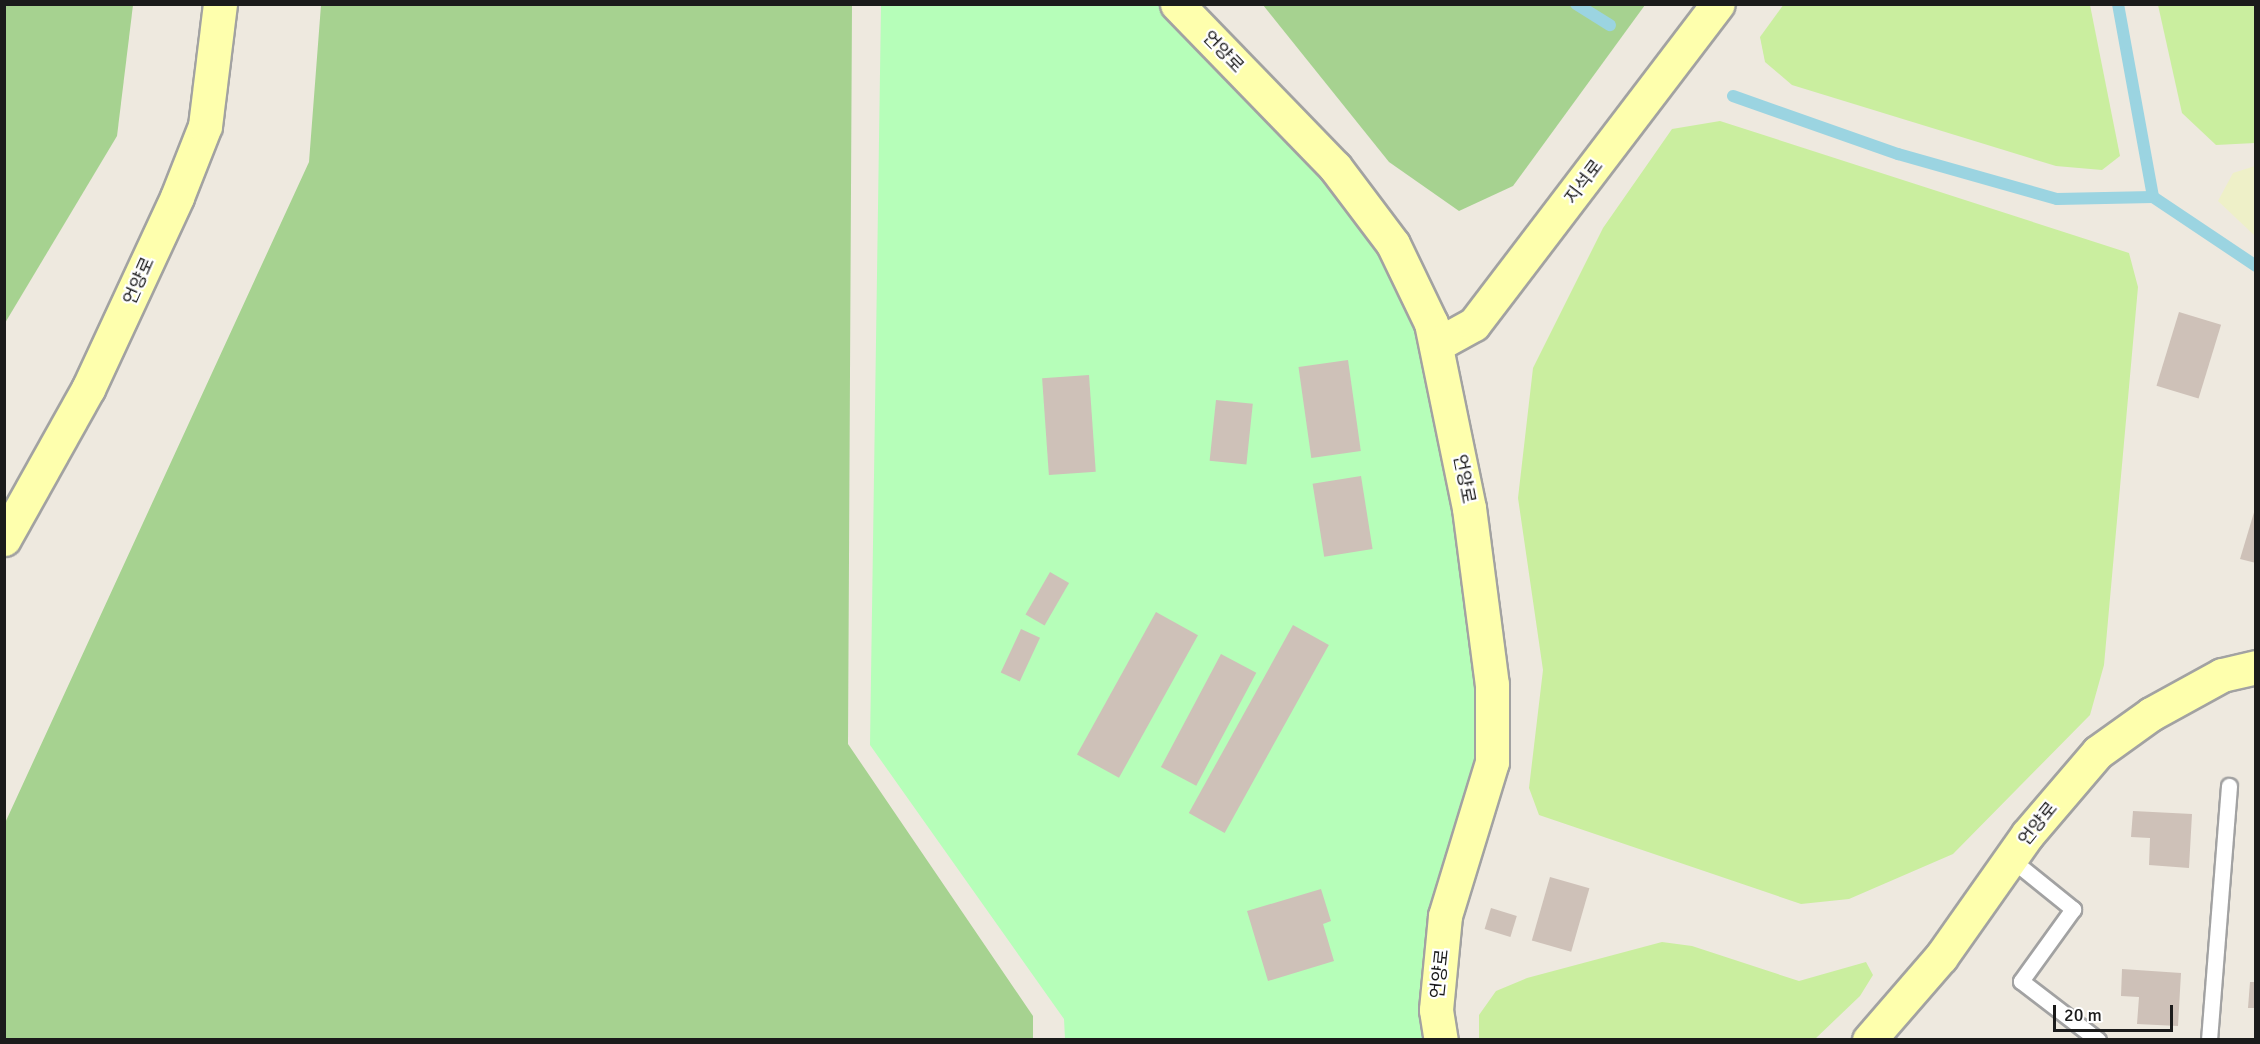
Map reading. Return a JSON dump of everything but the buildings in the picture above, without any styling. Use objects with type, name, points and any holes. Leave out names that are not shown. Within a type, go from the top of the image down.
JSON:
[{"type":"street","name":"언양로","points":[[4,538],[88,389],[177,197],[206,126],[220,4]]},
{"type":"street","name":"언양로","points":[[1177,4],[1335,167],[1393,244],[1431,323],[1469,508],[1492,684],[1492,762],[1445,916],[1436,1010],[1441,1040]]},
{"type":"street","name":"지석로","points":[[1436,345],[1474,324],[1719,4]]},
{"type":"street","name":"언양로","points":[[1869,1040],[1941,957],[2011,859],[2098,752],[2161,708],[2222,675],[2256,667]]},
{"type":"lane","points":[[2209,1040],[2229,786]]},
{"type":"lane","points":[[2011,859],[2073,909],[2021,981],[2098,1040]]},
{"type":"green space","points":[[5,4],[133,5],[117,136],[5,323]]},
{"type":"green space","points":[[1784,4],[2090,5],[2120,156],[2102,170],[2056,166],[1792,85],[1765,62],[1760,37]]},
{"type":"green space","points":[[321,5],[852,5],[848,744],[1033,1016],[1033,1039],[5,1039],[5,823],[309,162]]},
{"type":"green space","points":[[881,5],[1177,5],[1292,123],[1431,323],[1492,684],[1441,1039],[1065,1039],[1064,1019],[870,745]]},
{"type":"green space","points":[[1263,5],[1645,5],[1513,186],[1459,211],[1389,162]]},
{"type":"green space","points":[[2158,5],[2255,5],[2255,143],[2216,145],[2182,113]]},
{"type":"green space","points":[[1720,121],[2129,253],[2138,287],[2104,665],[2090,715],[1953,854],[1849,899],[1801,904],[1539,815],[1529,788],[1543,670],[1518,498],[1533,368],[1603,228],[1672,129]]},
{"type":"green space","points":[[2256,166],[2255,236],[2218,201],[2233,173]]},
{"type":"green space","points":[[1662,942],[1692,946],[1799,981],[1866,962],[1873,975],[1860,996],[1815,1039],[1479,1039],[1479,1015],[1496,991],[1527,978]]},
{"type":"waterway","points":[[1576,4],[1610,25]]},
{"type":"waterway","points":[[2118,4],[2153,197],[2256,266]]},
{"type":"waterway","points":[[1733,96],[1898,154],[2057,199],[2153,197]]}]
